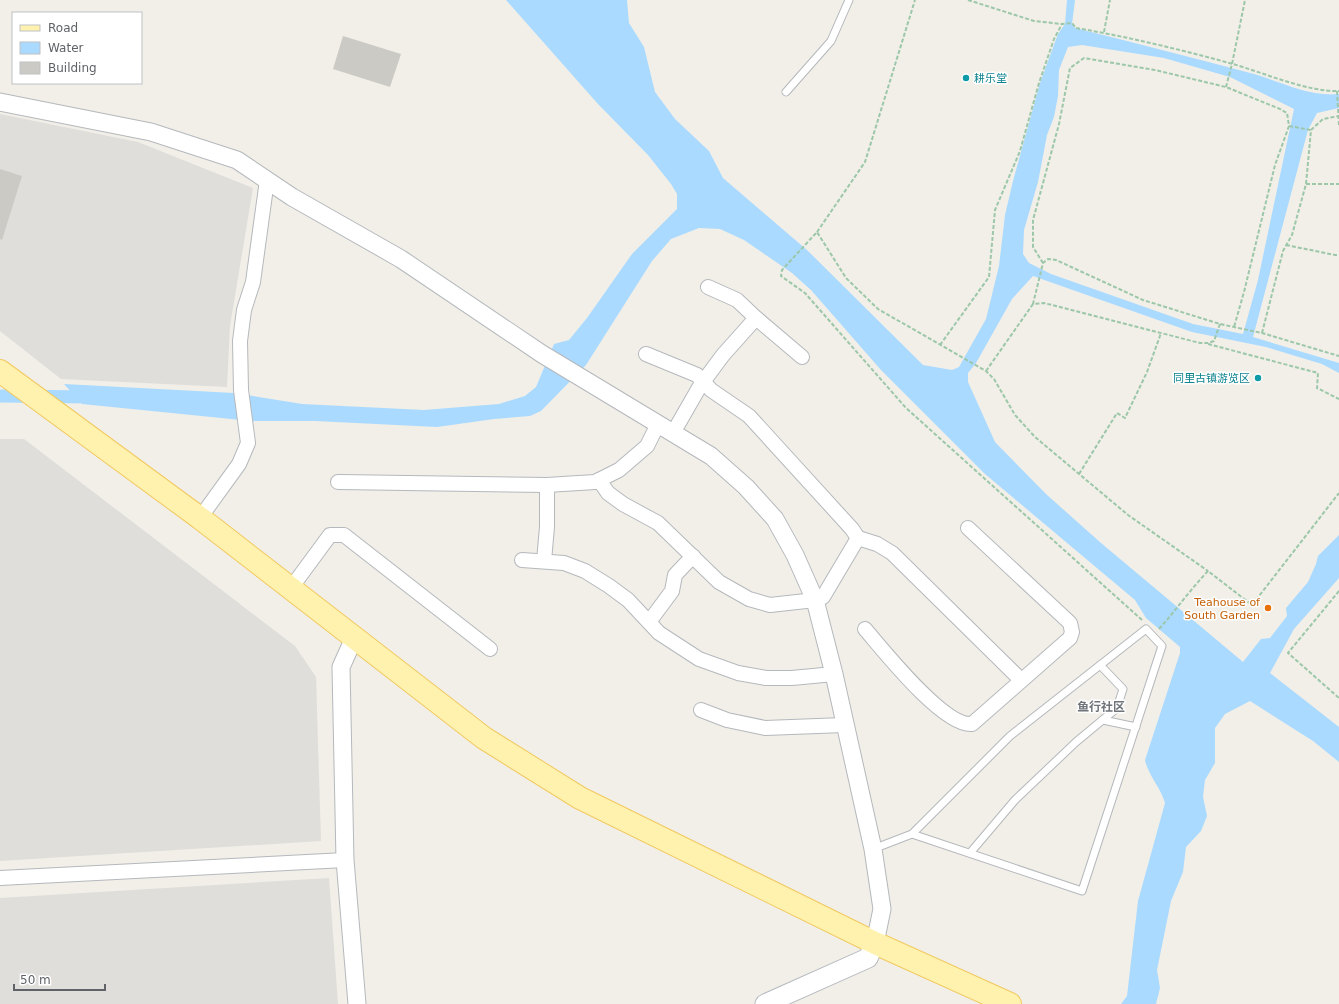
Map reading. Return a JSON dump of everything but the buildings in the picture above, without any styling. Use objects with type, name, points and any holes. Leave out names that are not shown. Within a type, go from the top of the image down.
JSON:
[{"type":"main road","points":[[0,371],[200,518],[484,738],[580,798],[875,943],[1010,1004]]},
{"type":"main road","points":[[765,1004],[868,958],[875,943]]},
{"type":"street","points":[[0,102],[151,132],[237,160],[292,197],[401,259],[542,354],[711,456],[746,488],[775,520],[795,555],[815,600],[834,674],[844,725],[873,849],[882,909],[875,943]]},
{"type":"street","points":[[200,518],[239,464],[248,443],[244,426],[240,341],[244,310],[253,282],[267,180]]},
{"type":"street","points":[[708,287],[737,300],[802,357]]},
{"type":"street","points":[[338,482],[547,485],[595,482],[619,470],[666,428],[723,355],[756,318]]},
{"type":"street","points":[[646,354],[697,375],[711,390],[749,416],[852,529],[858,538],[877,544],[892,553],[1021,680]]},
{"type":"street","points":[[599,480],[608,493],[623,504],[658,524],[719,582],[749,599],[770,605],[815,600],[823,597],[858,538]]},
{"type":"street","points":[[544,561],[547,527],[547,485]]},
{"type":"street","points":[[865,629],[920,691],[947,716],[966,725],[972,724],[1070,638],[1072,632],[1070,623],[968,528]]},
{"type":"street","points":[[291,588],[330,535],[344,535],[490,649]]},
{"type":"street","points":[[649,622],[672,591],[675,575],[693,556]]},
{"type":"street","points":[[522,560],[564,563],[585,571],[628,600],[659,633],[700,659],[738,673],[766,678],[792,678],[834,674]]},
{"type":"street","points":[[354,636],[341,667],[345,860],[357,1004]]},
{"type":"street","points":[[701,710],[727,720],[765,728],[844,725]]},
{"type":"street","points":[[0,878],[345,860]]},
{"type":"lane","points":[[786,92],[830,41],[849,0]]},
{"type":"lane","points":[[873,849],[912,834],[1010,736],[1146,629],[1162,646],[1082,891],[912,834]]},
{"type":"lane","points":[[970,853],[1015,800],[1076,742],[1117,708],[1122,689],[1100,665]]},
{"type":"lane","points":[[1103,720],[1136,727]]},
{"type":"path","points":[[915,0],[865,162],[817,232],[782,270],[781,276],[805,293],[906,408],[1150,628],[1154,637]]},
{"type":"path","points":[[968,0],[1034,21],[1062,24],[1072,23],[1076,28],[1104,32],[1232,64],[1307,86],[1338,91],[1339,125]]},
{"type":"path","points":[[1104,32],[1110,0]]},
{"type":"path","points":[[1226,87],[1246,0]]},
{"type":"path","points":[[940,345],[989,277],[995,210],[1020,150],[1039,83],[1054,39],[1062,24]]},
{"type":"path","points":[[1043,263],[1033,247],[1033,220],[1059,124],[1070,68],[1084,58],[1155,70],[1226,87],[1287,113],[1289,126],[1275,165],[1234,327]]},
{"type":"path","points":[[1262,333],[1283,251],[1292,235],[1306,184],[1311,130],[1323,118],[1339,116]]},
{"type":"path","points":[[1289,126],[1311,130]]},
{"type":"path","points":[[1306,184],[1339,184]]},
{"type":"path","points":[[817,232],[846,278],[878,309],[986,371],[994,379],[1015,415],[1035,436],[1128,515],[1208,571],[1252,605],[1339,493]]},
{"type":"path","points":[[1286,245],[1335,255],[1339,254]]},
{"type":"path","points":[[986,371],[1033,304],[1043,263],[1048,259],[1056,260],[1143,300],[1220,324],[1262,333],[1339,356]]},
{"type":"path","points":[[1033,304],[1044,303],[1318,373],[1317,388],[1339,399]]},
{"type":"path","points":[[1204,343],[1214,340],[1220,324]]},
{"type":"path","points":[[1079,474],[1117,413],[1125,418],[1147,372],[1161,333]]},
{"type":"path","points":[[1158,630],[1183,602],[1186,594],[1208,571]]},
{"type":"path","points":[[1339,591],[1288,653],[1339,698]]},
{"type":"shaded area","points":[[0,114],[138,142],[253,188],[230,326],[227,387],[61,379],[0,331]]},
{"type":"shaded area","points":[[0,439],[24,439],[295,646],[316,677],[321,841],[0,861]]},
{"type":"shaded area","points":[[329,878],[338,1004],[0,1004],[0,898]]},
{"type":"water","points":[[506,0],[627,0],[629,23],[644,47],[655,92],[675,119],[709,151],[723,178],[807,250],[923,365],[952,370],[959,367],[986,319],[999,266],[1005,215],[1013,181],[1040,83],[1058,34],[1065,24],[1067,0],[1075,0],[1072,24],[1075,28],[1254,74],[1306,91],[1339,94],[1339,108],[1317,113],[1308,130],[1253,337],[1339,363],[1339,373],[1322,364],[1266,347],[1192,332],[1033,276],[1012,299],[976,363],[968,373],[968,382],[995,442],[1046,494],[1101,543],[1243,662],[1261,639],[1270,638],[1287,616],[1286,608],[1308,582],[1318,556],[1339,535],[1339,578],[1294,629],[1270,673],[1339,727],[1339,762],[1313,741],[1250,701],[1225,714],[1215,728],[1215,763],[1205,780],[1203,797],[1207,816],[1201,831],[1186,847],[1183,872],[1171,901],[1157,970],[1160,988],[1156,1004],[1121,1004],[1127,996],[1138,901],[1165,803],[1145,760],[1180,653],[1180,647],[1146,618],[1135,600],[985,474],[881,370],[811,290],[792,273],[744,240],[720,229],[699,228],[671,239],[652,261],[586,365],[541,411],[530,416],[494,419],[437,427],[315,421],[251,421],[82,404],[64,384],[234,393],[302,404],[424,410],[499,404],[525,396],[536,387],[554,344],[569,340],[587,318],[632,254],[677,209],[677,194],[671,184],[648,155],[598,104]],"holes":[[[1082,45],[1164,58],[1230,77],[1294,109],[1258,280],[1243,334],[1193,324],[1051,274],[1029,263],[1023,254],[1024,230],[1038,182],[1047,135],[1054,117],[1058,96],[1059,70],[1068,47]]]},
{"type":"waterway","points":[[0,396],[93,397]]},
{"type":"place","name":"耕乐堂","points":[[966,78]]},
{"type":"place","name":"同里古镇游览区","points":[[1258,378]]},
{"type":"place","name":"Teahouse of South Garden","points":[[1268,608]]},
{"type":"district","name":"鱼行社区","points":[[1101,707]]}]
